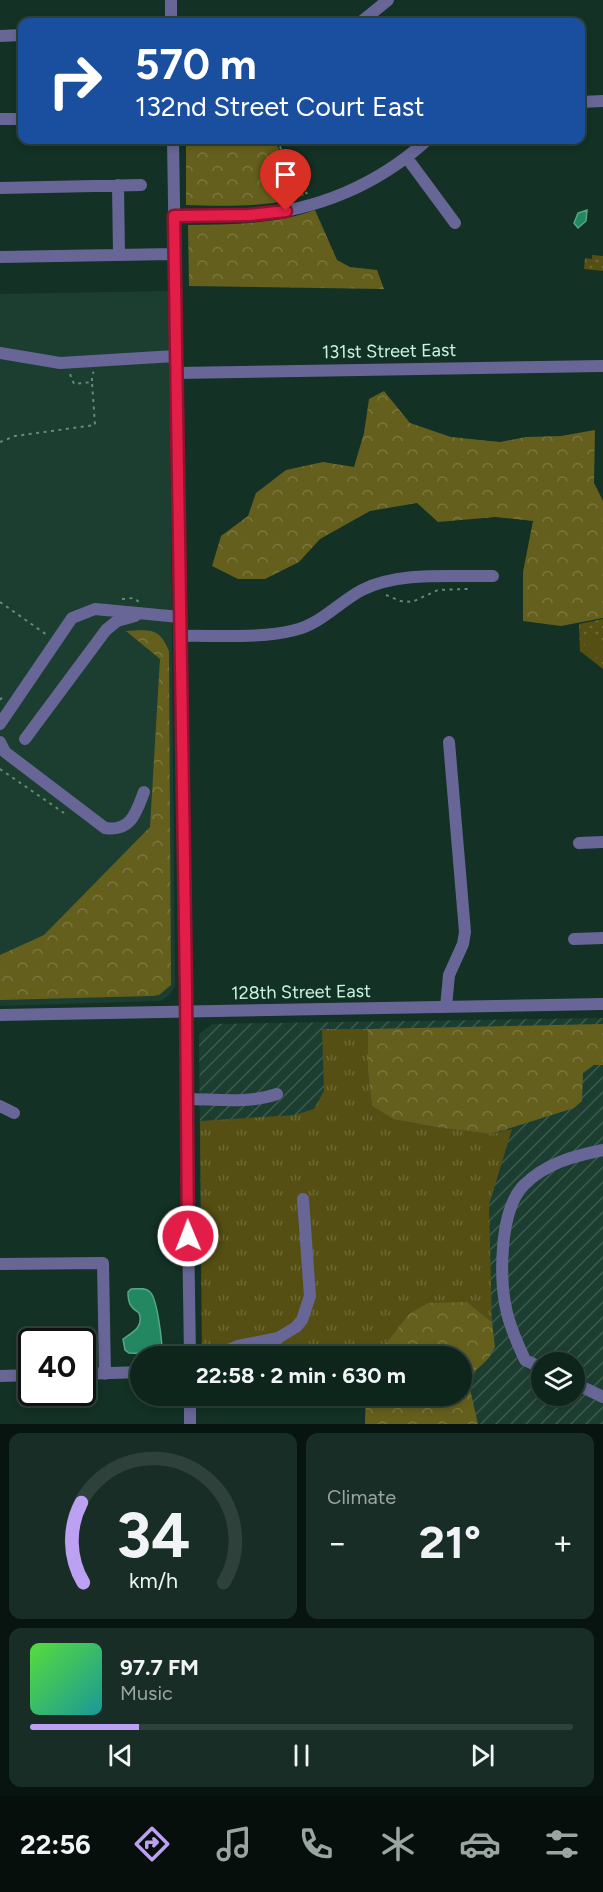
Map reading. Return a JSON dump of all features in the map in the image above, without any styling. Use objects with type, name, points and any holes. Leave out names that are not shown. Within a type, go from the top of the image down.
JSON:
[{"type":"street","points":[[171,0],[171,18]]},
{"type":"street","points":[[367,18],[388,0]]},
{"type":"street","points":[[0,36],[18,35]]},
{"type":"street","points":[[585,102],[603,102]]},
{"type":"street","points":[[0,119],[18,119]]},
{"type":"street","points":[[173,144],[190,1346]]},
{"type":"street","points":[[174,216],[249,215],[326,201],[361,186],[407,158],[423,144]]},
{"type":"street","points":[[407,158],[455,223]]},
{"type":"street","points":[[118,185],[119,255]]},
{"type":"street","points":[[0,188],[141,185]]},
{"type":"street","points":[[0,257],[173,254]]},
{"type":"street","points":[[0,353],[60,363],[175,356]]},
{"type":"street","name":"131st Street East","points":[[176,373],[603,366]]},
{"type":"street","points":[[180,636],[274,633],[297,630],[320,619],[362,590],[390,579],[494,576]]},
{"type":"street","points":[[0,724],[72,618],[95,609],[180,617]]},
{"type":"street","points":[[26,739],[106,630],[117,621],[142,614]]},
{"type":"street","points":[[0,742],[5,752],[105,828],[117,830],[126,825],[136,813],[144,792]]},
{"type":"street","points":[[446,1007],[449,975],[463,945],[465,932],[449,742]]},
{"type":"street","points":[[579,843],[603,842]]},
{"type":"street","points":[[574,939],[603,938]]},
{"type":"street","name":"128th Street East","points":[[0,1015],[603,1004]]},
{"type":"street","points":[[186,1099],[250,1099],[277,1094]]},
{"type":"street","points":[[0,1106],[14,1113]]},
{"type":"street","points":[[531,1363],[525,1360],[507,1312],[502,1284],[504,1236],[510,1210],[522,1186],[540,1172],[560,1161],[603,1150]]},
{"type":"street","points":[[238,1346],[278,1338],[296,1327],[302,1320],[310,1296],[303,1199]]},
{"type":"street","points":[[0,1264],[103,1263],[105,1374]]},
{"type":"street","points":[[96,1374],[130,1373]]},
{"type":"street","points":[[0,1376],[18,1375]]},
{"type":"street","points":[[585,1388],[603,1397]]},
{"type":"street","points":[[190,1406],[190,1424]]},
{"type":"path","points":[[278,144],[308,196]]},
{"type":"path","points":[[0,442],[15,436],[95,425],[92,374],[98,368]]},
{"type":"path","points":[[69,373],[74,384],[92,382]]},
{"type":"path","points":[[379,596],[412,602],[438,590],[474,589]]},
{"type":"path","points":[[0,602],[48,636]]},
{"type":"path","points":[[0,700],[7,691]]},
{"type":"path","points":[[0,769],[67,816]]},
{"type":"shaded area","points":[[587,210],[586,221],[578,228],[574,223],[578,213]]},
{"type":"shaded area","points":[[169,291],[175,986],[169,996],[160,1001],[0,1006],[0,294]]},
{"type":"shaded area","points":[[603,1018],[603,1424],[365,1424],[366,1406],[472,1406],[472,1346],[202,1346],[199,1034],[212,1024]]},
{"type":"shaded area","points":[[131,1289],[146,1289],[152,1296],[155,1301],[162,1346],[130,1346],[130,1353],[125,1350],[123,1339],[137,1329],[140,1322],[139,1313],[129,1302],[128,1292]]},
{"type":"green space","points":[[186,144],[276,144],[304,195],[262,204],[186,205]]},
{"type":"green space","points":[[315,210],[337,260],[350,267],[377,270],[384,289],[189,286],[188,225],[268,221]]},
{"type":"green space","points":[[592,255],[603,256],[603,271],[584,269],[585,258],[592,259]]},
{"type":"green space","points":[[384,391],[410,423],[451,437],[500,442],[595,430],[594,483],[603,501],[603,618],[561,626],[523,621],[523,572],[533,521],[495,517],[438,522],[417,503],[370,511],[320,539],[299,562],[265,579],[238,579],[212,566],[221,536],[248,516],[256,493],[286,470],[323,462],[354,467],[364,433],[369,399]]},
{"type":"green space","points":[[603,619],[603,669],[580,651],[579,624]]},
{"type":"green space","points":[[126,631],[153,632],[161,638],[169,651],[171,985],[159,995],[152,996],[0,1000],[0,955],[44,935],[150,827],[160,659]]},
{"type":"green space","points":[[593,635],[603,642],[603,662],[583,647]]},
{"type":"green space","points":[[603,1024],[603,1065],[594,1065],[583,1073],[582,1101],[574,1108],[491,1134],[393,1119],[372,1106],[368,1072],[368,1029]]},
{"type":"green space","points":[[322,1029],[368,1029],[368,1072],[372,1106],[393,1119],[435,1127],[491,1134],[512,1129],[489,1205],[492,1322],[467,1302],[409,1314],[384,1346],[202,1346],[200,1121],[295,1115],[314,1109],[324,1091]]},
{"type":"green space","points":[[467,1302],[492,1322],[495,1347],[488,1359],[475,1371],[472,1382],[472,1346],[384,1346],[409,1314],[428,1303]]},
{"type":"green space","points":[[472,1398],[478,1424],[365,1424],[366,1406],[472,1406]]},
{"type":"route","points":[[188,1236],[174,216],[249,215],[286,211]]}]
